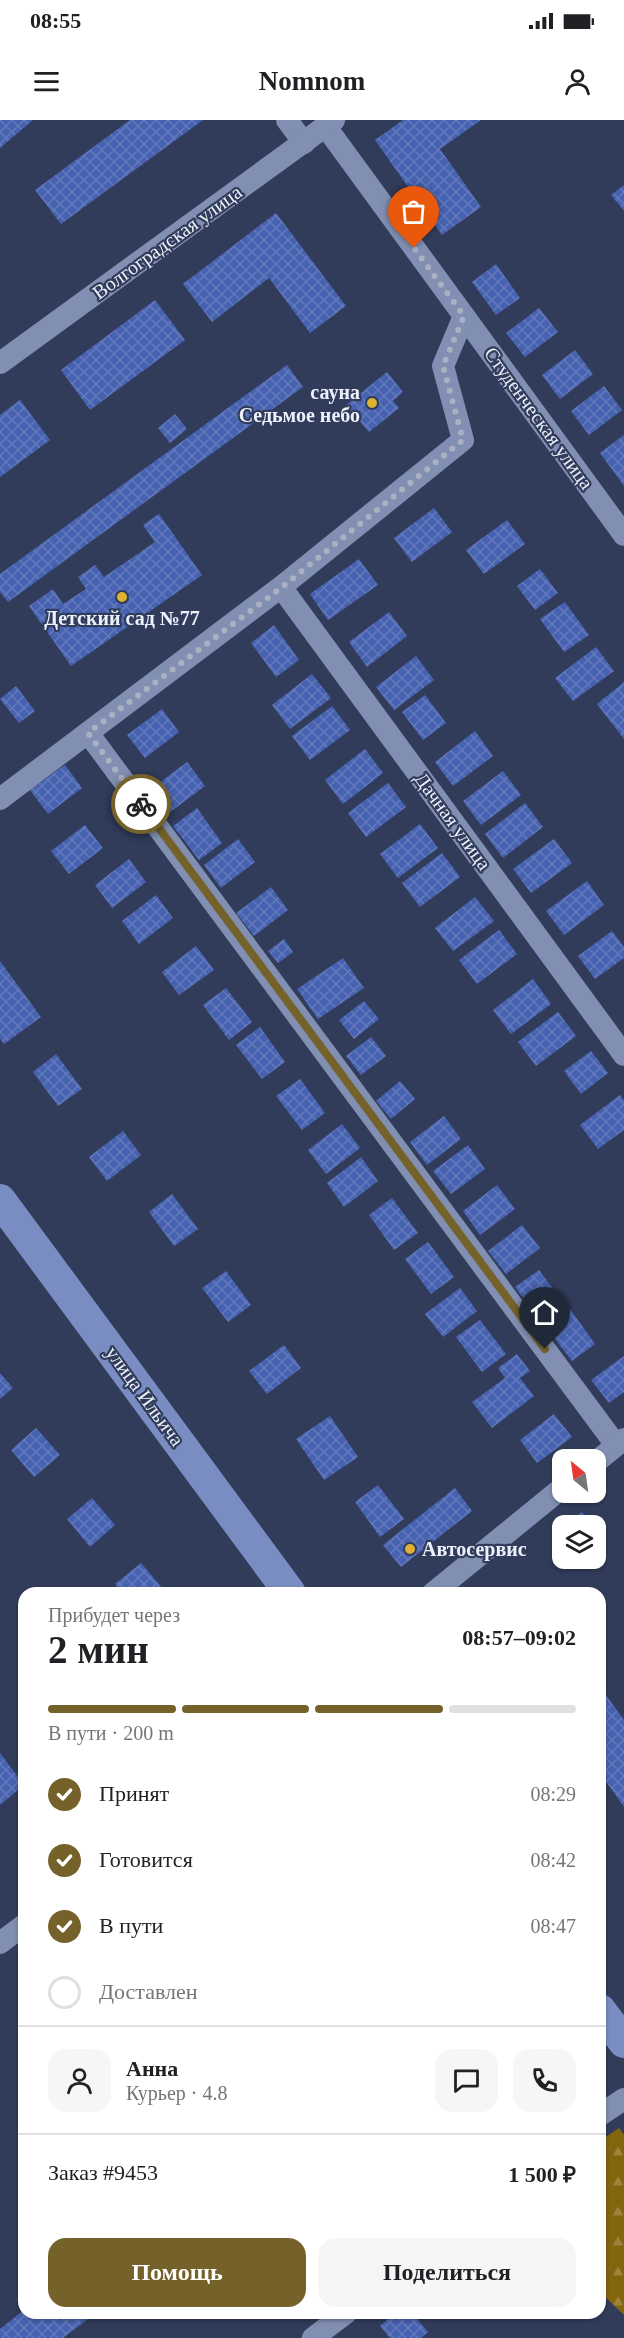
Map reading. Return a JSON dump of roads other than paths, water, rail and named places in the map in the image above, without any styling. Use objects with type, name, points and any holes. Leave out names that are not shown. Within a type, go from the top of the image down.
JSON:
[{"type":"street","points":[[287,120],[304,142]]},
{"type":"street","name":"Волгоградская улица","points":[[0,363],[330,123]]},
{"type":"street","name":"Студенческая улица","points":[[330,123],[464,316],[624,535]]},
{"type":"street","points":[[0,799],[281,588],[463,440],[443,366],[464,316]]},
{"type":"street","name":"Дачная улица","points":[[281,588],[624,1054]]},
{"type":"street","points":[[88,733],[620,1442],[606,1454]]},
{"type":"street","name":"улица Ильича","points":[[0,1200],[286,1587]]},
{"type":"street","points":[[440,1587],[552,1496]]},
{"type":"street","points":[[0,1943],[18,1930]]},
{"type":"street","points":[[606,2018],[624,2042]]},
{"type":"street","points":[[606,2111],[624,2099]]},
{"type":"street","points":[[313,2338],[338,2319]]},
{"type":"place","name":"сауна Седьмое небо","points":[[372,403]]},
{"type":"place","name":"Детский сад №77","points":[[122,597]]},
{"type":"place","name":"Автосервис","points":[[410,1549]]}]
